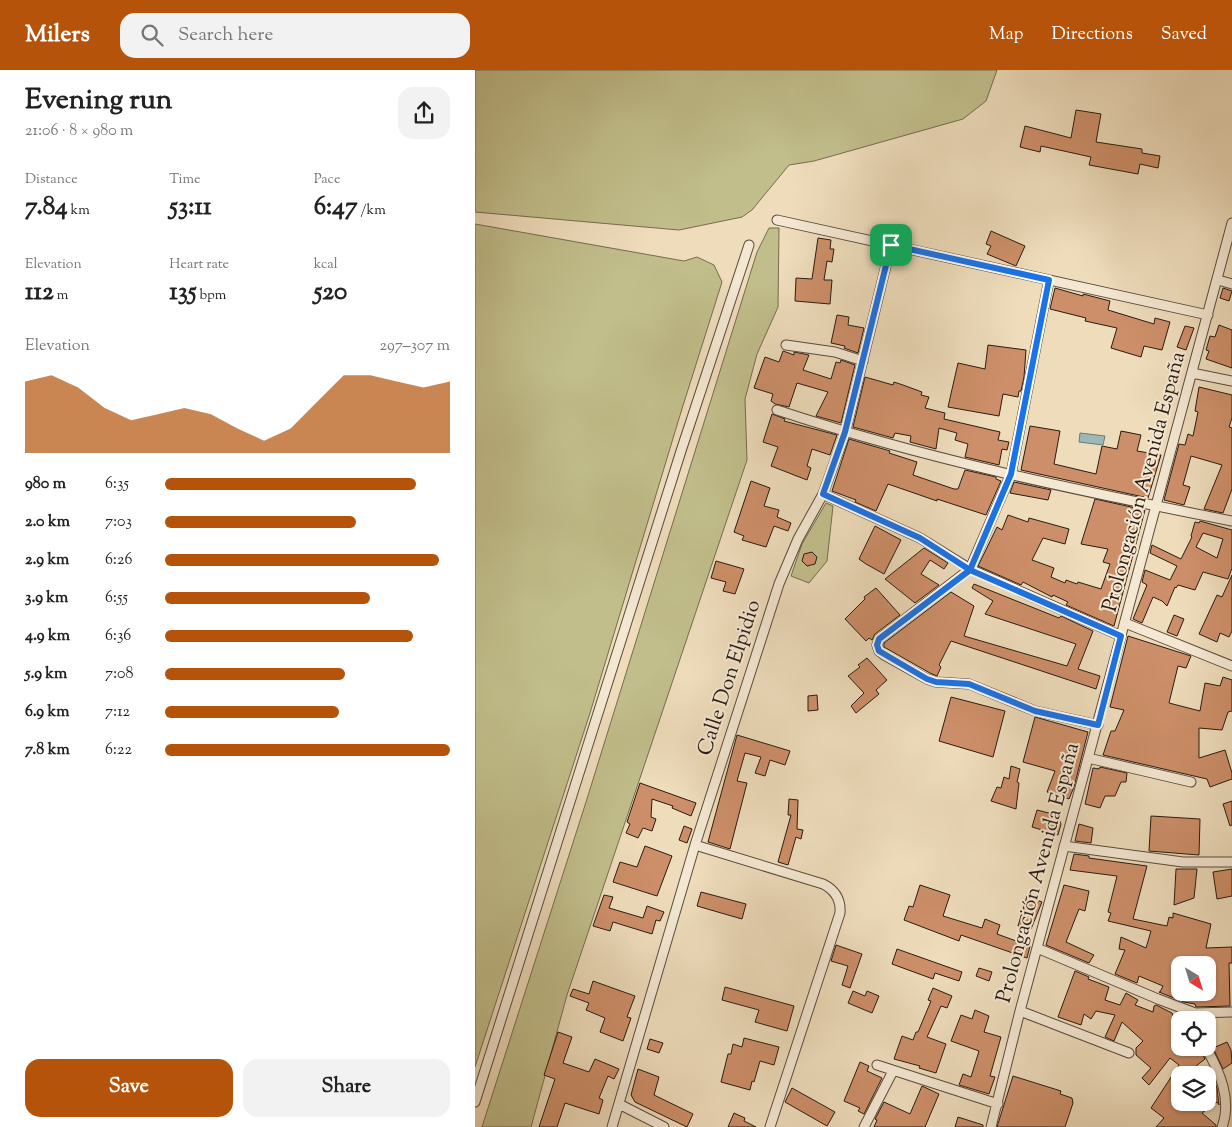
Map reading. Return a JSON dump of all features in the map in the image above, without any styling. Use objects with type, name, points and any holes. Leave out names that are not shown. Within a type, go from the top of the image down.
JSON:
[{"type":"street","points":[[777,220],[1208,315]]},
{"type":"street","name":"Prolongación Avenida España","points":[[991,1127],[1020,1011],[1232,223]]},
{"type":"street","points":[[475,1102],[681,451],[749,245]]},
{"type":"street","name":"Calle Don Elpidio","points":[[612,1127],[695,845],[779,584],[798,539],[823,494],[845,432],[891,245]]},
{"type":"street","points":[[1049,280],[1011,474],[970,570],[879,639],[877,645],[879,651],[927,679],[936,682],[969,684],[1035,711],[1098,725]]},
{"type":"street","points":[[1218,280],[1232,284]]},
{"type":"street","points":[[786,345],[835,352],[863,361]]},
{"type":"street","points":[[1192,373],[1232,382]]},
{"type":"street","points":[[777,410],[845,432],[1011,474],[1232,521]]},
{"type":"street","points":[[823,494],[920,538],[970,570],[1121,636]]},
{"type":"street","points":[[1125,623],[1232,666]]},
{"type":"street","points":[[1088,758],[1191,782]]},
{"type":"street","points":[[695,845],[823,884],[829,887],[839,898],[841,913],[770,1127]]},
{"type":"street","points":[[1064,846],[1183,862],[1232,862]]},
{"type":"street","points":[[1037,948],[1185,1011]]},
{"type":"street","points":[[1020,1011],[1129,1053]]},
{"type":"street","points":[[1216,1014],[1232,1012]]},
{"type":"street","points":[[1211,1056],[1231,1092],[1232,1106],[1227,1122],[1222,1127]]},
{"type":"street","points":[[877,1065],[998,1104]]},
{"type":"street","points":[[864,1127],[893,1070]]},
{"type":"street","points":[[619,1104],[664,1127]]},
{"type":"shaded area","points":[[475,70],[997,70],[986,101],[963,119],[814,161],[789,165],[752,210],[742,217],[679,230],[475,212]]},
{"type":"shaded area","points":[[475,224],[684,261],[697,257],[714,265],[722,282],[590,713],[475,1067]]},
{"type":"shaded area","points":[[769,228],[779,228],[778,307],[757,354],[745,399],[747,460],[567,995],[531,1127],[482,1127],[586,802],[757,252]]},
{"type":"shaded area","points":[[826,503],[833,506],[827,561],[809,583],[791,576],[802,544]]},
{"type":"water","points":[[1080,433],[1105,436],[1103,445],[1079,442]]},
{"type":"building","points":[[1076,110],[1101,114],[1096,142],[1142,149],[1142,153],[1160,156],[1158,168],[1140,164],[1138,174],[1089,165],[1091,157],[1041,146],[1040,152],[1020,147],[1025,126],[1071,138]]},
{"type":"building","points":[[991,231],[1025,246],[1016,266],[987,254],[991,246],[986,244]]},
{"type":"building","points":[[818,238],[831,240],[830,249],[834,249],[832,262],[827,261],[824,280],[832,280],[830,304],[795,301],[796,278],[812,279]]},
{"type":"building","points":[[1055,288],[1110,301],[1108,310],[1154,324],[1155,318],[1170,322],[1162,350],[1144,346],[1141,357],[1111,348],[1117,328],[1085,321],[1086,318],[1050,309]]},
{"type":"building","points":[[1223,288],[1232,291],[1229,301],[1220,298]]},
{"type":"building","points":[[837,315],[849,317],[848,325],[864,328],[858,353],[844,348],[845,346],[831,343]]},
{"type":"building","points":[[1219,325],[1232,330],[1232,368],[1206,359],[1209,351],[1206,350],[1210,336],[1215,337]]},
{"type":"building","points":[[1185,326],[1194,328],[1186,350],[1177,347]]},
{"type":"building","points":[[988,345],[1026,350],[1024,377],[1018,397],[1003,394],[999,416],[948,407],[958,363],[985,369]]},
{"type":"building","points":[[783,351],[794,355],[794,352],[809,355],[803,370],[831,379],[836,362],[840,363],[841,360],[855,365],[841,423],[816,416],[828,392],[797,383],[789,407],[775,404],[771,401],[773,394],[754,388],[765,357],[779,362]]},
{"type":"building","points":[[865,377],[893,385],[894,382],[922,392],[921,395],[929,397],[925,408],[945,413],[944,419],[1000,432],[998,440],[1009,442],[1007,450],[1002,449],[999,465],[965,457],[968,444],[955,440],[957,433],[939,428],[936,449],[910,442],[911,436],[895,433],[893,438],[853,427]]},
{"type":"building","points":[[1199,387],[1232,395],[1232,418],[1229,427],[1232,428],[1232,489],[1223,513],[1204,509],[1222,465],[1191,456],[1183,485],[1190,487],[1184,505],[1164,500],[1179,444],[1185,445],[1188,434],[1193,436],[1198,412],[1195,411]]},
{"type":"building","points":[[772,414],[785,419],[784,421],[837,435],[830,455],[812,449],[807,466],[811,468],[807,480],[771,466],[778,447],[763,442]]},
{"type":"building","points":[[1030,426],[1060,431],[1054,464],[1096,474],[1102,446],[1117,449],[1121,431],[1141,435],[1137,451],[1161,455],[1148,498],[1021,470]]},
{"type":"building","points":[[849,439],[890,451],[889,453],[917,462],[913,475],[954,489],[958,489],[965,470],[996,477],[996,479],[1001,481],[986,515],[888,484],[876,511],[855,502],[856,500],[832,491]]},
{"type":"building","points":[[751,481],[770,488],[764,506],[779,510],[777,517],[791,523],[788,531],[774,526],[766,547],[742,540],[744,536],[734,532]]},
{"type":"building","points":[[1014,482],[1051,490],[1048,500],[1010,493]]},
{"type":"building","points":[[1095,499],[1145,510],[1114,626],[1066,605],[1068,602],[1053,595],[1052,597],[1023,582],[1021,585],[978,566],[997,527],[1002,530],[1008,515],[1028,522],[1029,518],[1069,529],[1065,544],[1043,538],[1032,560],[1054,568],[1051,577],[1065,583],[1066,580],[1077,584],[1078,582],[1101,589],[1110,564],[1103,562],[1108,549],[1081,544]]},
{"type":"building","points":[[1200,521],[1232,530],[1232,568],[1228,579],[1203,572],[1195,590],[1178,585],[1175,587],[1167,606],[1162,601],[1153,597],[1142,623],[1133,619],[1147,585],[1142,582],[1145,570],[1170,580],[1177,566],[1150,553],[1152,545],[1181,559],[1192,537],[1195,522],[1199,523]],"holes":[[[1203,533],[1223,539],[1217,558],[1196,547]]]},
{"type":"building","points":[[875,526],[901,540],[884,574],[859,559]]},
{"type":"building","points":[[924,548],[948,563],[944,569],[930,560],[921,574],[939,585],[915,603],[885,579]]},
{"type":"building","points":[[812,552],[817,557],[815,564],[807,566],[802,561],[804,554]]},
{"type":"building","points":[[716,561],[744,569],[735,594],[723,591],[726,582],[711,578]]},
{"type":"building","points":[[1232,575],[1232,631],[1229,637],[1220,633],[1217,642],[1199,634],[1217,595],[1222,597]]},
{"type":"building","points":[[974,584],[1059,618],[1061,616],[1093,631],[1078,669],[1100,676],[1096,689],[951,641],[939,665],[941,667],[937,676],[884,647],[884,643],[951,592],[974,606],[964,636],[1067,666],[1076,644],[985,614],[993,601],[972,588]]},
{"type":"building","points":[[876,588],[900,615],[875,634],[872,640],[869,638],[866,641],[845,619],[865,599],[864,597]]},
{"type":"building","points":[[1174,615],[1184,619],[1177,636],[1167,632]]},
{"type":"building","points":[[1128,636],[1191,656],[1186,668],[1178,666],[1169,703],[1200,711],[1205,683],[1220,686],[1223,677],[1232,680],[1232,711],[1228,712],[1222,730],[1199,728],[1199,758],[1225,750],[1232,779],[1210,787],[1207,779],[1103,755],[1111,731],[1115,731],[1124,710],[1110,707]]},
{"type":"building","points":[[867,658],[887,680],[876,690],[879,694],[856,713],[851,706],[864,693],[848,676],[860,667],[858,665]]},
{"type":"building","points":[[817,695],[818,710],[808,711],[808,696]]},
{"type":"building","points":[[951,697],[1005,711],[993,757],[939,741]]},
{"type":"building","points":[[1035,717],[1088,732],[1074,787],[1069,799],[1047,792],[1055,771],[1023,762]]},
{"type":"building","points":[[737,735],[790,751],[785,765],[770,760],[765,776],[755,773],[761,757],[745,753],[737,781],[747,783],[730,849],[708,842]]},
{"type":"building","points":[[1011,766],[1020,769],[1017,782],[1019,783],[1016,809],[991,801],[997,787],[1001,788],[1004,777],[1009,779]]},
{"type":"building","points":[[1100,767],[1127,773],[1126,782],[1121,782],[1115,796],[1105,796],[1100,808],[1085,804],[1093,768],[1099,769]]},
{"type":"building","points":[[640,783],[696,803],[691,816],[672,808],[673,806],[652,799],[651,817],[656,819],[652,831],[643,828],[638,838],[626,833],[630,824],[627,822]]},
{"type":"building","points":[[789,799],[798,800],[797,829],[803,830],[801,839],[796,837],[788,865],[778,862],[791,815],[788,815]]},
{"type":"building","points":[[1232,801],[1232,825],[1230,826],[1223,804]]},
{"type":"building","points":[[1037,810],[1057,815],[1061,824],[1058,835],[1032,827]]},
{"type":"building","points":[[1151,816],[1200,819],[1199,855],[1149,851]]},
{"type":"building","points":[[1079,824],[1093,828],[1091,843],[1075,841]]},
{"type":"building","points":[[684,826],[692,829],[687,843],[679,840]]},
{"type":"building","points":[[645,846],[672,856],[657,896],[613,882],[620,862],[637,867]]},
{"type":"building","points":[[1074,854],[1089,856],[1089,858],[1147,866],[1133,919],[1167,926],[1169,917],[1173,918],[1173,913],[1211,924],[1206,948],[1232,947],[1232,963],[1229,963],[1230,1006],[1196,1007],[1195,1004],[1182,1001],[1216,1001],[1216,956],[1171,956],[1171,997],[1159,992],[1163,986],[1139,976],[1137,983],[1115,974],[1125,950],[1119,949],[1121,937],[1146,948],[1151,931],[1108,921],[1111,913],[1108,912],[1117,876],[1070,870]]},
{"type":"building","points":[[1176,869],[1197,869],[1194,898],[1174,905]]},
{"type":"building","points":[[1232,869],[1232,896],[1217,899],[1213,872]]},
{"type":"building","points":[[920,885],[950,895],[943,916],[982,928],[985,919],[1000,925],[997,934],[1030,946],[1027,958],[961,935],[959,941],[904,920],[909,906],[913,907]]},
{"type":"building","points":[[1064,885],[1089,891],[1085,911],[1079,909],[1066,942],[1094,955],[1089,963],[1046,945]]},
{"type":"building","points":[[701,892],[746,904],[742,919],[697,906]]},
{"type":"building","points":[[604,895],[613,897],[609,908],[643,918],[647,906],[664,912],[660,921],[656,920],[652,934],[613,922],[610,931],[593,926]]},
{"type":"building","points":[[1027,896],[1042,902],[1031,929],[1018,926]]},
{"type":"building","points":[[836,945],[862,954],[850,988],[842,985],[848,966],[831,961]]},
{"type":"building","points":[[897,949],[962,972],[959,981],[935,973],[933,979],[892,964]]},
{"type":"building","points":[[979,968],[992,972],[989,981],[976,976]]},
{"type":"building","points":[[1075,971],[1089,977],[1088,979],[1109,987],[1105,1000],[1120,1005],[1126,993],[1138,1000],[1135,1005],[1153,1012],[1156,1005],[1171,1012],[1171,1056],[1204,1056],[1205,1059],[1196,1066],[1178,1066],[1170,1058],[1149,1085],[1142,1078],[1151,1068],[1136,1055],[1136,1048],[1143,1041],[1122,1022],[1114,1041],[1105,1037],[1115,1015],[1096,1011],[1091,1019],[1084,1014],[1081,1025],[1058,1017]]},
{"type":"building","points":[[593,981],[635,996],[627,1017],[631,1018],[623,1041],[600,1032],[605,1018],[586,1010],[589,1003],[570,996],[573,989],[589,994]]},
{"type":"building","points":[[725,987],[794,1006],[787,1031],[755,1022],[759,1010],[722,1000]]},
{"type":"building","points":[[933,988],[952,996],[947,1008],[941,1006],[927,1037],[946,1044],[936,1073],[919,1068],[920,1066],[894,1059],[902,1036],[913,1040],[916,1032],[918,1032],[931,1001],[928,1000]]},
{"type":"building","points":[[853,991],[865,996],[867,991],[879,996],[872,1013],[848,1003]]},
{"type":"building","points":[[975,1010],[989,1016],[984,1032],[1001,1037],[990,1076],[995,1077],[989,1094],[959,1085],[963,1074],[971,1077],[979,1051],[951,1041],[961,1015],[972,1019]]},
{"type":"building","points":[[558,1032],[572,1037],[563,1063],[589,1072],[595,1059],[619,1069],[614,1079],[608,1076],[599,1098],[603,1100],[599,1114],[565,1103],[557,1127],[539,1127],[555,1079],[544,1075]]},
{"type":"building","points":[[744,1038],[779,1047],[774,1065],[760,1061],[750,1090],[721,1082],[728,1054],[731,1054],[733,1044],[742,1047]]},
{"type":"building","points":[[650,1039],[663,1043],[659,1053],[647,1049]]},
{"type":"building","points":[[1227,1042],[1231,1050],[1232,1063],[1223,1069],[1216,1054],[1216,1047]]},
{"type":"building","points":[[860,1062],[869,1066],[867,1071],[882,1078],[864,1114],[858,1111],[860,1108],[844,1101]]},
{"type":"building","points":[[638,1069],[659,1077],[654,1095],[693,1114],[687,1127],[635,1102],[631,1095]]},
{"type":"building","points":[[1013,1076],[1061,1091],[1060,1094],[1072,1098],[1073,1103],[1065,1127],[997,1127]]},
{"type":"building","points":[[1171,1077],[1171,1111],[1205,1111],[1202,1113],[1216,1127],[1156,1127],[1164,1118],[1151,1108]]},
{"type":"building","points":[[922,1086],[939,1094],[925,1127],[874,1127],[877,1120],[875,1119],[884,1102],[910,1114]]},
{"type":"building","points":[[1216,1086],[1219,1105],[1216,1103]]},
{"type":"building","points":[[792,1088],[835,1112],[827,1126],[785,1102]]},
{"type":"building","points":[[734,1113],[745,1118],[744,1121],[756,1127],[728,1127]]},
{"type":"building","points":[[958,1117],[983,1125],[983,1127],[955,1127]]},
{"type":"route","points":[[891,245],[845,432],[823,494],[920,538],[970,570],[1121,636],[1098,725],[1035,711],[983,688],[969,684],[936,682],[927,679],[879,651],[877,645],[879,639],[970,570],[1011,474],[1049,280],[891,245]]}]
